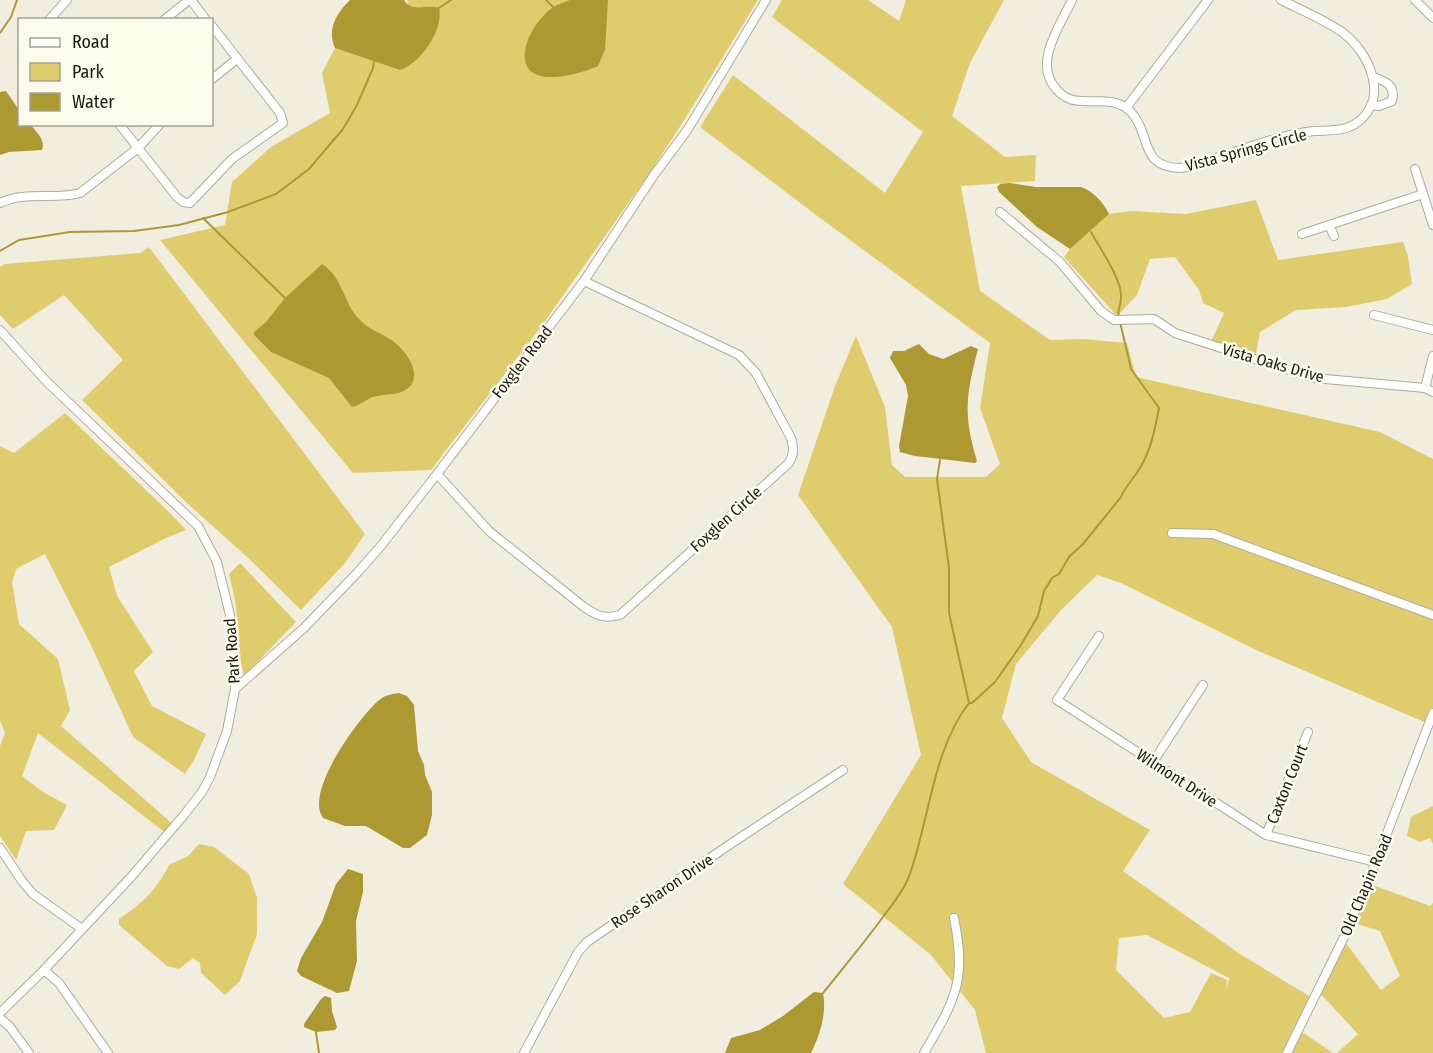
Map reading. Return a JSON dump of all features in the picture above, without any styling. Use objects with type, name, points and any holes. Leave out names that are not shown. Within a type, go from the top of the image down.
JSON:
[{"type":"street","points":[[51,18],[67,0]]},
{"type":"street","points":[[167,18],[190,0],[204,18]]},
{"type":"street","name":"Foxglen Road","points":[[235,689],[304,628],[358,572],[437,474],[584,281],[654,175],[688,129],[766,0]]},
{"type":"street","points":[[1072,0],[1048,55],[1047,69],[1050,81],[1068,98],[1078,101],[1110,101],[1126,108],[1208,0]]},
{"type":"street","points":[[1281,0],[1342,33],[1358,49],[1373,77],[1375,90],[1371,105]]},
{"type":"street","points":[[1415,0],[1433,18]]},
{"type":"street","points":[[121,126],[177,197],[183,202],[190,203],[232,159],[283,123],[280,113],[213,27]]},
{"type":"street","points":[[213,78],[237,59]]},
{"type":"street","name":"Vista Springs Circle","points":[[1126,108],[1137,121],[1152,159],[1161,165],[1181,168],[1296,134],[1345,128],[1358,122],[1369,111],[1371,105],[1379,106],[1392,101],[1395,92],[1392,87],[1381,79],[1373,77]]},
{"type":"street","points":[[0,203],[21,197],[80,193],[90,188],[138,148],[158,126]]},
{"type":"street","points":[[1415,169],[1433,225]]},
{"type":"street","points":[[1302,234],[1423,194]]},
{"type":"street","name":"Vista Oaks Drive","points":[[1000,212],[1060,262],[1097,306],[1114,320],[1154,319],[1175,333],[1314,378],[1429,390]]},
{"type":"street","points":[[1329,225],[1334,236]]},
{"type":"street","name":"Foxglen Circle","points":[[437,474],[489,531],[584,607],[601,617],[609,618],[620,615],[789,463],[794,447],[791,438],[749,363],[739,355],[584,281]]},
{"type":"street","points":[[1374,315],[1433,330]]},
{"type":"street","name":"Park Road","points":[[0,330],[46,381],[198,526],[217,562],[230,615],[235,658],[235,689],[227,731],[210,777],[201,792],[150,856],[44,970],[0,1013]]},
{"type":"street","points":[[1429,390],[1433,356]]},
{"type":"street","points":[[1172,533],[1213,534],[1433,615]]},
{"type":"street","name":"Wilmont Drive","points":[[1099,636],[1057,700],[1266,835],[1376,862]]},
{"type":"street","points":[[1153,762],[1203,685]]},
{"type":"street","name":"Old Chapin Road","points":[[1287,1053],[1343,939],[1407,786],[1433,713]]},
{"type":"street","name":"Caxton Court","points":[[1266,835],[1308,732]]},
{"type":"street","name":"Rose Sharon Drive","points":[[524,1053],[578,952],[587,942],[843,770]]},
{"type":"street","points":[[0,848],[33,894],[82,929]]},
{"type":"street","points":[[924,1053],[952,1004],[958,981],[959,943],[954,918]]},
{"type":"street","points":[[44,970],[59,983],[108,1053]]},
{"type":"street","points":[[0,1018],[10,1027],[29,1053]]},
{"type":"green space","points":[[407,0],[758,0],[649,174],[540,328],[431,470],[353,473],[160,240],[225,225],[232,182],[271,147],[330,113],[322,73],[335,48],[400,69],[415,8],[409,7]]},
{"type":"green space","points":[[782,0],[868,0],[899,21],[906,0],[1004,0],[970,63],[952,116],[1005,157],[1036,155],[1035,181],[961,186],[980,291],[1050,340],[1084,339],[1127,343],[1136,377],[1380,432],[1433,459],[1433,713],[1429,724],[1256,650],[1121,583],[1097,575],[1061,610],[1016,664],[1002,718],[1031,762],[1150,830],[1123,871],[1240,954],[1314,999],[1299,1030],[1333,1053],[986,1053],[975,1010],[930,954],[843,884],[921,755],[892,627],[798,495],[835,386],[856,336],[885,407],[892,465],[905,477],[986,477],[1000,464],[980,408],[990,343],[700,127],[733,75],[885,193],[923,132],[772,17]],"holes":[[[1147,935],[1229,978],[1226,992],[1227,980],[1211,973],[1190,1012],[1164,1018],[1116,970],[1119,938]]]},
{"type":"green space","points":[[1256,200],[1278,260],[1403,242],[1408,256],[1412,284],[1387,299],[1346,307],[1296,310],[1260,332],[1255,359],[1210,344],[1224,313],[1203,303],[1199,290],[1175,257],[1150,259],[1137,295],[1117,316],[1064,257],[1109,214],[1131,211],[1186,214]]},
{"type":"green space","points":[[149,247],[365,534],[345,563],[301,610],[82,400],[123,360],[64,295],[13,329],[0,315],[0,267],[5,264],[140,253]]},
{"type":"green space","points":[[65,413],[186,530],[109,567],[117,596],[153,652],[134,671],[152,706],[206,734],[185,774],[133,737],[90,643],[45,554],[16,569],[12,582],[19,624],[58,659],[70,710],[61,726],[175,826],[168,835],[38,733],[22,776],[43,792],[67,805],[54,830],[26,831],[16,860],[0,836],[0,746],[5,733],[0,720],[0,446],[14,453]]},
{"type":"green space","points":[[240,563],[296,622],[244,676],[240,660],[236,605],[229,574]]},
{"type":"green space","points":[[1433,806],[1433,844],[1430,838],[1420,842],[1407,836],[1411,817]]},
{"type":"green space","points":[[199,844],[214,847],[249,874],[257,898],[257,934],[240,981],[225,995],[201,973],[200,963],[193,958],[179,969],[167,966],[119,925],[119,919],[148,895],[160,881],[169,865],[188,856]]},
{"type":"green space","points":[[1367,883],[1430,906],[1433,903],[1433,1053],[1337,1053],[1358,1034],[1318,991],[1343,939],[1381,990],[1400,976],[1380,931],[1351,922]]},
{"type":"water","points":[[350,0],[404,0],[415,7],[439,8],[438,26],[423,53],[400,70],[335,48],[332,34],[334,22]]},
{"type":"water","points":[[570,0],[608,0],[605,50],[598,66],[591,69],[559,77],[539,75],[531,71],[526,64],[528,40],[536,25],[547,12]]},
{"type":"water","points":[[6,91],[18,109],[18,126],[32,126],[40,136],[43,143],[42,150],[9,152],[0,155],[0,92]]},
{"type":"water","points":[[1000,184],[1036,187],[1081,187],[1090,191],[1104,205],[1109,214],[1070,249],[1037,227],[999,192],[997,187]]},
{"type":"water","points":[[322,264],[329,269],[339,283],[360,320],[394,342],[409,359],[414,380],[404,391],[374,397],[352,407],[329,378],[271,352],[254,335],[254,332],[266,322],[285,298]]},
{"type":"water","points":[[919,344],[929,354],[943,359],[971,346],[978,349],[968,405],[970,430],[977,461],[975,463],[900,452],[899,446],[908,396],[906,385],[890,358],[893,351],[904,351]]},
{"type":"water","points":[[399,693],[407,696],[414,705],[418,751],[432,792],[432,815],[427,835],[410,848],[403,848],[366,826],[345,826],[323,818],[319,806],[327,774],[358,723],[383,697]]},
{"type":"water","points":[[348,869],[363,874],[363,892],[356,921],[357,961],[349,991],[337,993],[301,976],[297,971],[301,958],[322,922],[336,884]]},
{"type":"water","points":[[814,992],[823,993],[824,1008],[820,1031],[811,1053],[725,1053],[731,1038],[760,1030]]},
{"type":"water","points":[[325,996],[331,998],[337,1027],[335,1030],[316,1032],[304,1027],[304,1024]]},
{"type":"waterway","points":[[0,33],[11,17],[17,0]]},
{"type":"waterway","points":[[439,8],[451,0]]},
{"type":"waterway","points":[[546,0],[553,7]]},
{"type":"waterway","points":[[0,251],[19,240],[70,232],[134,231],[179,225],[228,212],[276,194],[309,169],[343,129],[357,105],[374,62]]},
{"type":"waterway","points":[[203,218],[285,298]]},
{"type":"waterway","points":[[1091,232],[1110,264],[1121,291],[1119,317]]},
{"type":"waterway","points":[[823,993],[876,927],[906,884],[939,765],[956,723],[969,703],[972,703],[995,682],[1038,616],[1044,591],[1052,578],[1059,574],[1069,557],[1083,544],[1121,497],[1147,454],[1159,408],[1131,369],[1120,322]]},
{"type":"waterway","points":[[940,460],[937,479],[949,568],[949,613],[969,703]]},
{"type":"waterway","points":[[316,1032],[319,1053]]}]
